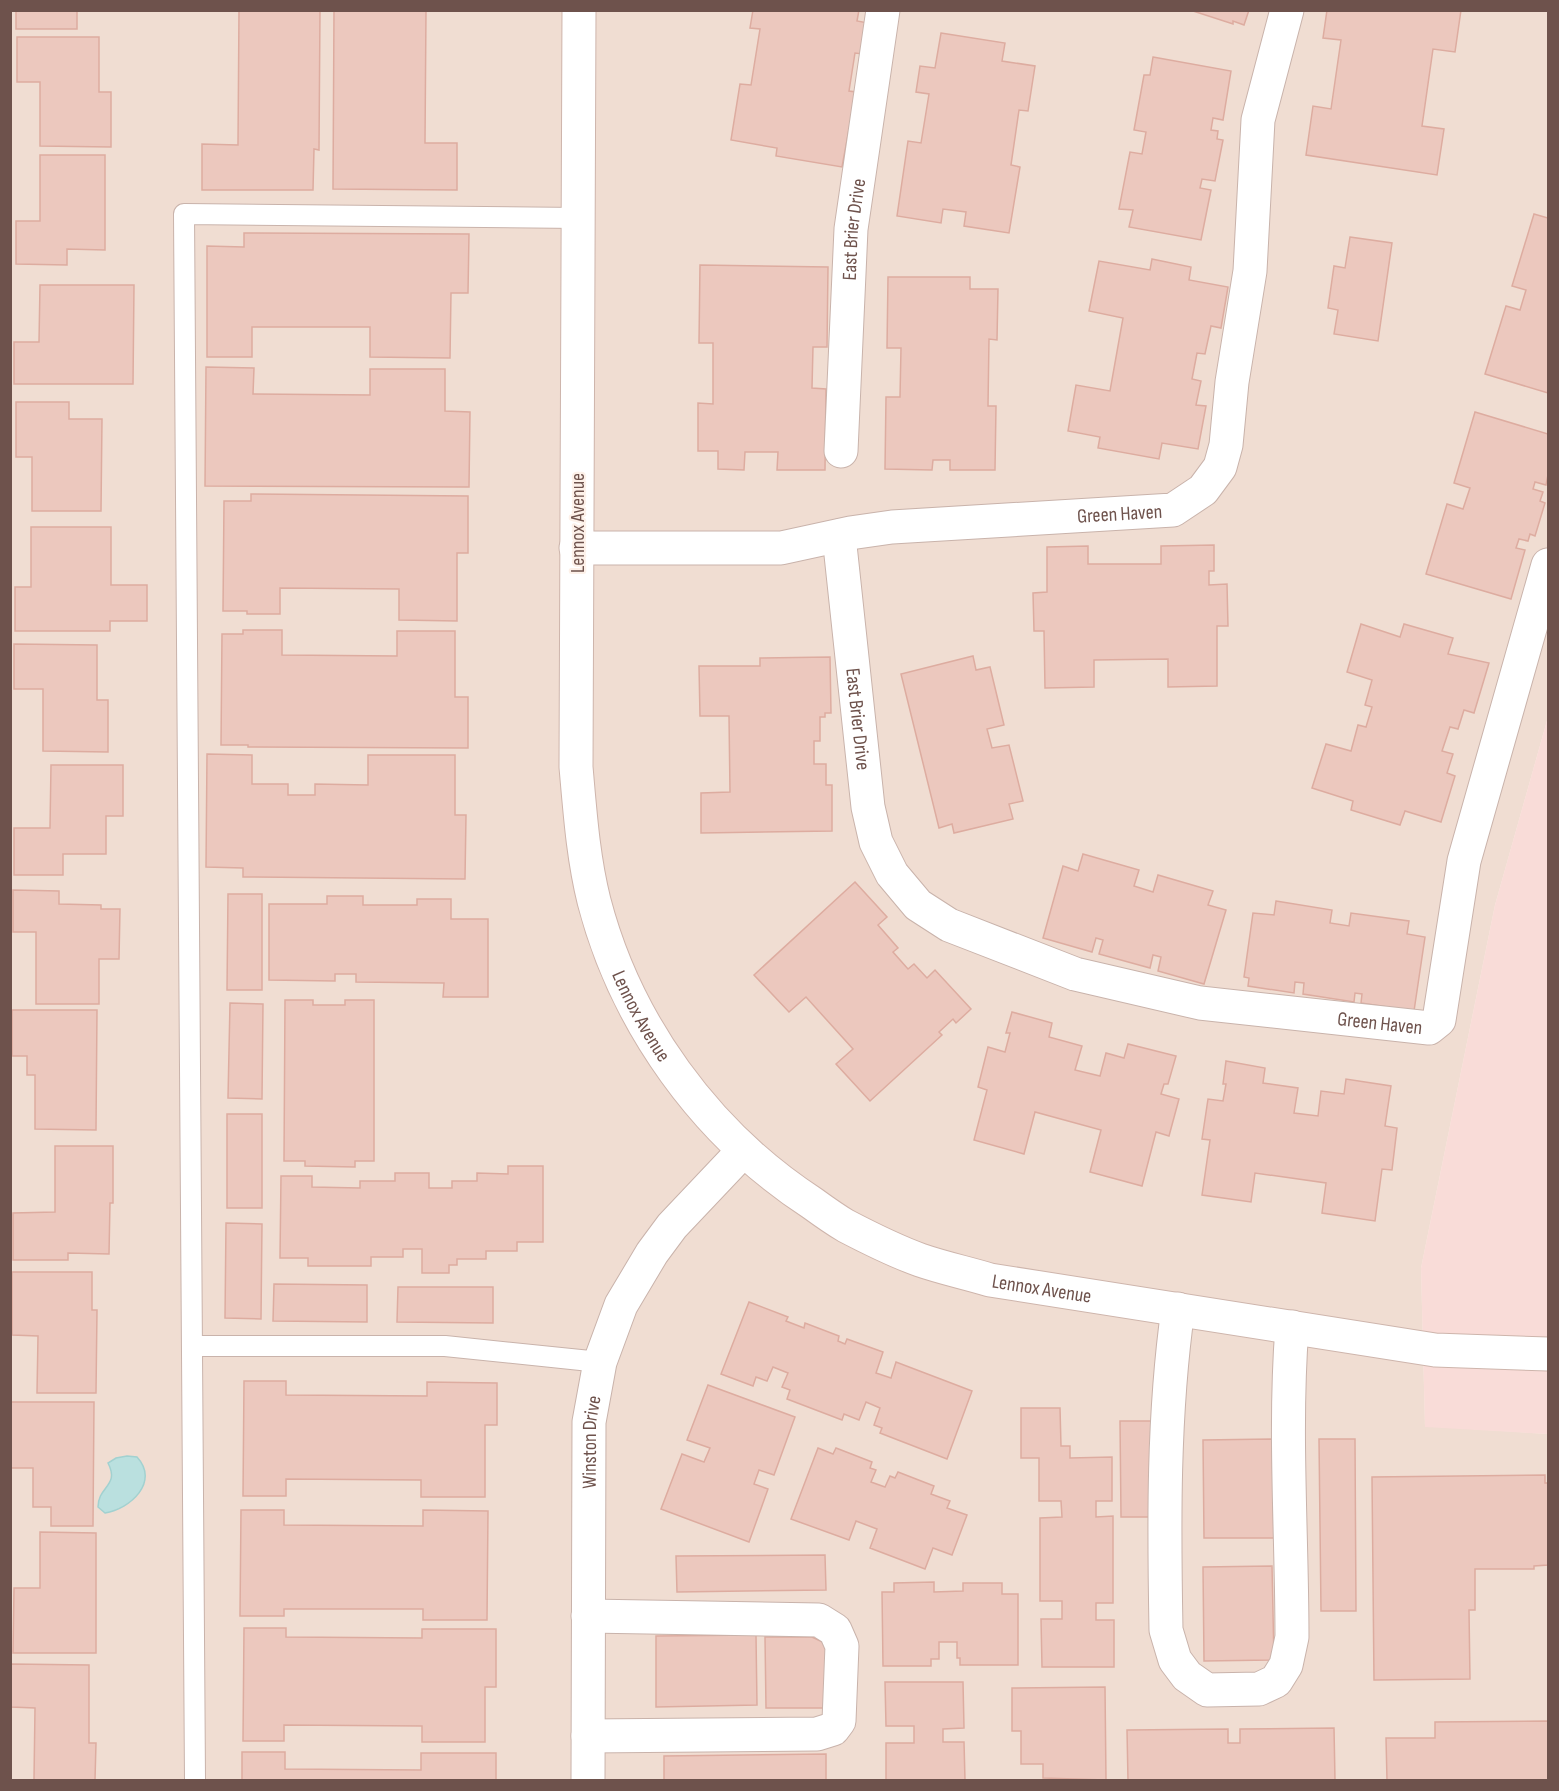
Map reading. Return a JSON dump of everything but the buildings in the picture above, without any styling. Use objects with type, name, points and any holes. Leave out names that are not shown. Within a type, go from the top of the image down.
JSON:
[{"type":"street","name":"Lennox Avenue","points":[[579,10],[576,767],[582,840],[594,902],[618,971],[651,1037],[692,1096],[743,1151],[784,1185],[845,1225],[920,1260],[990,1280],[1435,1350],[1548,1354]]},
{"type":"street","name":"East Brier Drive","points":[[841,450],[851,229],[883,10]]},
{"type":"street","name":"Green Haven","points":[[576,548],[781,548],[892,527],[1173,510],[1203,490],[1220,467],[1226,445],[1232,382],[1250,271],[1258,120],[1287,10]]},
{"type":"street","name":"East Brier Drive","points":[[839,536],[868,807],[876,842],[886,864]]},
{"type":"street","name":"Green Haven","points":[[886,864],[918,904],[949,926],[1075,974],[1200,1003],[1429,1028],[1439,1020],[1464,861],[1548,565]]},
{"type":"street","name":"Winston Drive","points":[[588,1780],[590,1422],[600,1362],[621,1305],[652,1252],[672,1227],[743,1151]]},
{"type":"street","points":[[1178,1309],[1171,1362],[1166,1437],[1166,1630],[1175,1660],[1187,1676],[1208,1690],[1260,1689],[1276,1681],[1286,1665],[1292,1637],[1288,1420],[1292,1328]]},
{"type":"street","points":[[588,1616],[819,1620],[835,1630],[842,1646],[839,1720],[833,1729],[817,1734],[588,1736]]},
{"type":"lane","points":[[195,1780],[184,214],[579,218]]},
{"type":"lane","points":[[192,1347],[445,1347],[600,1362]]},
{"type":"shaded area","points":[[11,11],[1548,11],[1548,717],[1495,905],[1421,1268],[1425,1426],[1548,1434],[1548,1780],[11,1780]]},
{"type":"shaded area","points":[[1548,717],[1548,1434],[1425,1427],[1421,1268],[1495,905]]},
{"type":"water","points":[[137,1457],[143,1466],[144,1485],[139,1493],[124,1506],[105,1513],[98,1507],[101,1494],[112,1477],[108,1463],[116,1458]]}]
